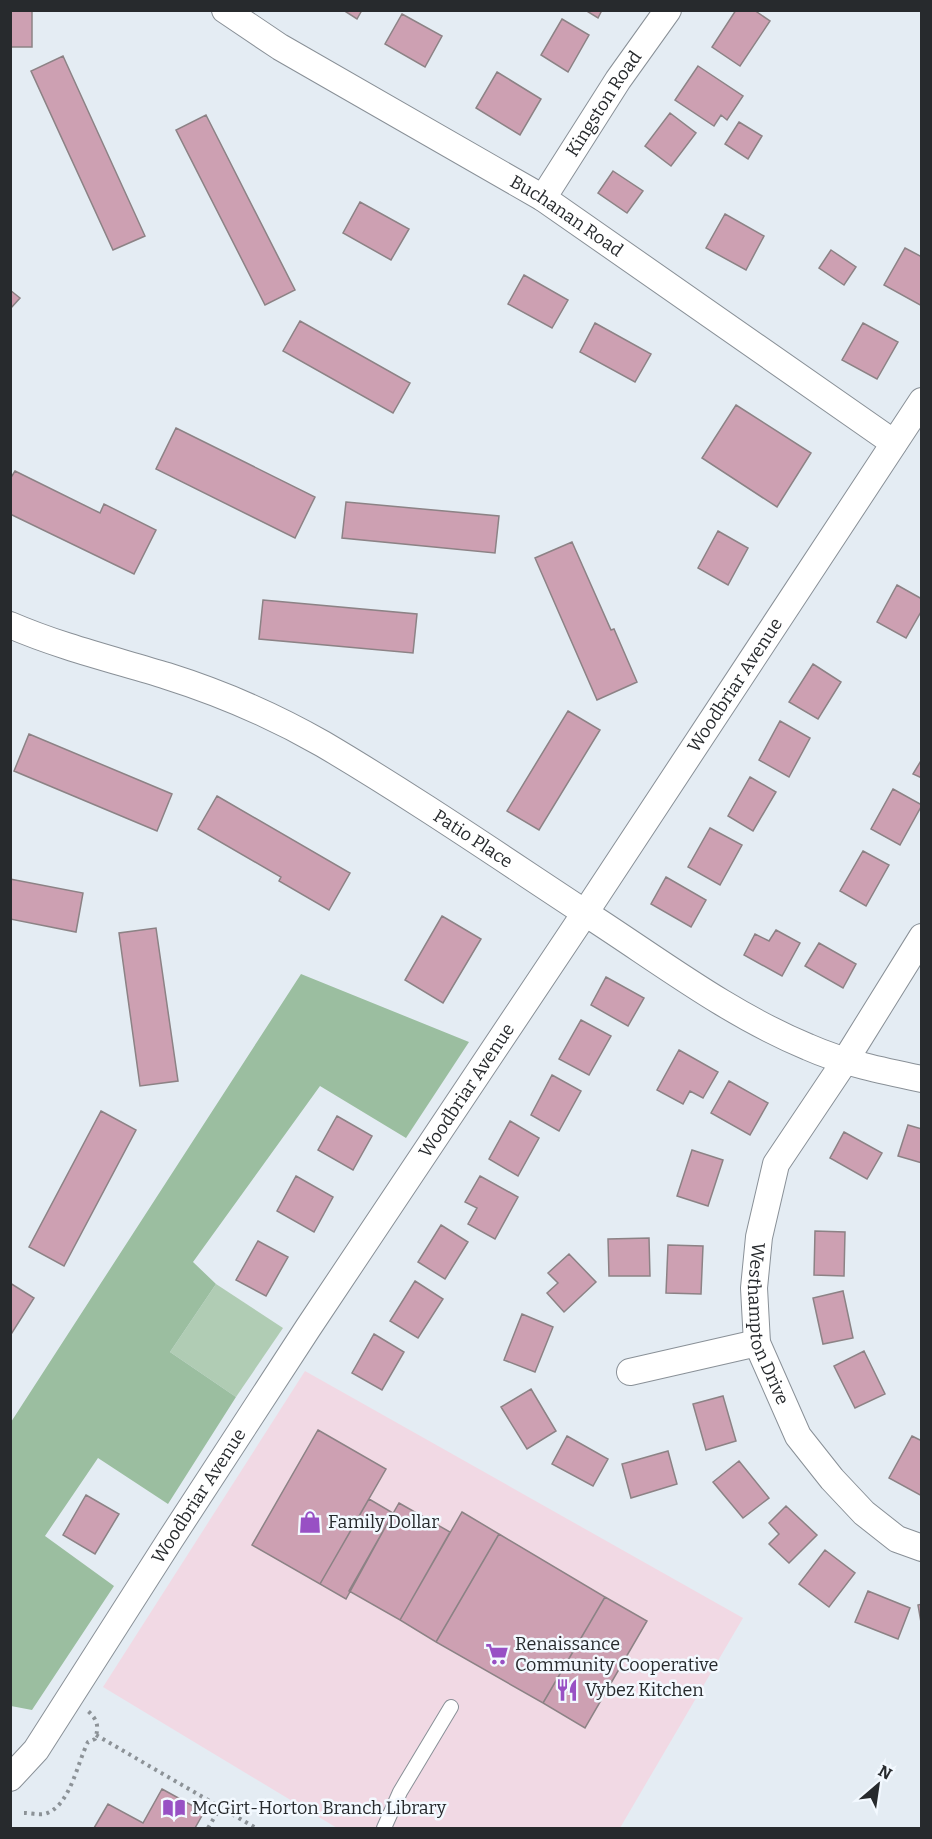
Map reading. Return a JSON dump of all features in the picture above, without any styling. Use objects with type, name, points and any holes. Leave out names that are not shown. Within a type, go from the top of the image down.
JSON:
[{"type":"street","name":"Buchanan Road","points":[[225,10],[280,47],[543,198],[894,442]]},
{"type":"street","name":"Kingston Road","points":[[543,198],[618,80],[668,10]]},
{"type":"street","name":"Woodbriar Avenue","points":[[10,1778],[36,1750],[308,1328],[585,913],[921,401]]},
{"type":"street","name":"Patio Place","points":[[10,625],[47,639],[170,677],[223,696],[266,715],[321,743],[737,1012],[808,1047],[845,1061],[921,1079]]},
{"type":"street","name":"Westhampton Drive","points":[[921,937],[845,1061],[776,1164],[759,1236],[754,1288],[757,1343],[798,1436],[832,1479],[864,1513],[897,1539],[921,1548]]},
{"type":"street","points":[[630,1372],[757,1343]]},
{"type":"lane","points":[[384,1828],[400,1792],[451,1707]]},
{"type":"path","points":[[24,1813],[43,1814],[54,1810],[62,1802],[82,1752],[88,1742],[95,1739],[97,1722],[88,1711]]},
{"type":"path","points":[[96,1735],[256,1828]]},
{"type":"path","points":[[208,1828],[220,1808]]},
{"type":"shaded area","points":[[305,1371],[743,1618],[620,1828],[337,1828],[103,1687]]},
{"type":"green space","points":[[301,974],[469,1042],[406,1138],[320,1086],[193,1262],[216,1284],[170,1352],[236,1397],[168,1504],[98,1458],[45,1536],[114,1586],[32,1710],[11,1706],[11,1422]]},
{"type":"green space","points":[[216,1284],[283,1328],[236,1397],[170,1352]]},
{"type":"building","points":[[10,10],[32,10],[32,47],[10,47]]},
{"type":"building","points":[[343,10],[362,10],[357,19]]},
{"type":"building","points":[[585,10],[602,10],[598,18]]},
{"type":"building","points":[[736,10],[754,10],[770,21],[740,66],[712,47]]},
{"type":"building","points":[[402,14],[442,36],[425,67],[385,44]]},
{"type":"building","points":[[562,19],[589,35],[568,72],[541,55]]},
{"type":"building","points":[[63,56],[145,236],[113,250],[31,71]]},
{"type":"building","points":[[698,66],[743,96],[727,120],[721,115],[714,126],[675,100]]},
{"type":"building","points":[[497,72],[541,99],[520,135],[476,108]]},
{"type":"building","points":[[670,113],[696,133],[671,166],[645,146]]},
{"type":"building","points":[[206,115],[295,290],[265,305],[176,130]]},
{"type":"building","points":[[739,122],[762,136],[748,159],[725,144]]},
{"type":"building","points":[[613,171],[643,191],[627,213],[598,193]]},
{"type":"building","points":[[360,202],[409,229],[391,260],[343,233]]},
{"type":"building","points":[[725,214],[764,236],[746,270],[706,248]]},
{"type":"building","points":[[905,248],[922,257],[922,306],[884,285]]},
{"type":"building","points":[[831,250],[856,267],[844,285],[819,268]]},
{"type":"building","points":[[524,275],[568,300],[552,328],[508,304]]},
{"type":"building","points":[[10,290],[20,298],[10,309]]},
{"type":"building","points":[[300,321],[410,383],[393,413],[283,351]]},
{"type":"building","points":[[595,323],[651,354],[635,382],[580,352]]},
{"type":"building","points":[[863,323],[898,342],[877,379],[842,360]]},
{"type":"building","points":[[736,405],[811,453],[777,507],[702,458]]},
{"type":"building","points":[[176,428],[315,497],[295,538],[156,469]]},
{"type":"building","points":[[15,471],[100,513],[104,504],[156,530],[134,574],[10,514],[10,479]]},
{"type":"building","points":[[346,502],[499,516],[495,553],[342,538]]},
{"type":"building","points":[[718,531],[748,548],[728,585],[698,568]]},
{"type":"building","points":[[572,542],[637,682],[597,700],[535,558]]},
{"type":"building","points":[[897,585],[922,599],[922,610],[906,638],[877,622]]},
{"type":"building","points":[[263,600],[417,614],[413,653],[259,639]]},
{"type":"building","points":[[813,664],[841,682],[818,719],[789,702]]},
{"type":"building","points":[[568,711],[600,730],[539,830],[507,811]]},
{"type":"building","points":[[780,721],[810,738],[789,777],[759,760]]},
{"type":"building","points":[[29,734],[172,794],[157,831],[14,771]]},
{"type":"building","points":[[922,759],[922,778],[913,774]]},
{"type":"building","points":[[750,777],[776,792],[753,831],[728,816]]},
{"type":"building","points":[[893,789],[922,805],[900,845],[871,829]]},
{"type":"building","points":[[217,796],[350,873],[329,910],[279,881],[281,877],[198,829]]},
{"type":"building","points":[[710,828],[742,845],[720,885],[688,867]]},
{"type":"building","points":[[863,851],[889,865],[866,906],[840,891]]},
{"type":"building","points":[[666,877],[706,900],[691,927],[651,904]]},
{"type":"building","points":[[10,879],[83,893],[76,932],[10,919]]},
{"type":"building","points":[[442,916],[481,939],[443,1003],[405,980]]},
{"type":"building","points":[[156,928],[178,1081],[140,1086],[119,933]]},
{"type":"building","points":[[776,930],[800,943],[782,976],[744,955],[755,934],[769,941]]},
{"type":"building","points":[[819,943],[856,964],[843,988],[805,966]]},
{"type":"building","points":[[606,977],[644,998],[628,1026],[591,1005]]},
{"type":"building","points":[[581,1020],[611,1036],[589,1075],[559,1059]]},
{"type":"building","points":[[679,1050],[718,1072],[703,1098],[690,1091],[683,1104],[657,1090]]},
{"type":"building","points":[[552,1075],[581,1091],[559,1131],[531,1115]]},
{"type":"building","points":[[729,1081],[768,1103],[750,1135],[711,1113]]},
{"type":"building","points":[[101,1111],[136,1130],[64,1266],[29,1247]]},
{"type":"building","points":[[337,1116],[372,1136],[353,1170],[318,1150]]},
{"type":"building","points":[[510,1121],[539,1138],[518,1176],[489,1159]]},
{"type":"building","points":[[908,1125],[922,1129],[922,1163],[898,1156]]},
{"type":"building","points":[[844,1132],[882,1153],[867,1179],[830,1158]]},
{"type":"building","points":[[692,1150],[723,1160],[708,1206],[677,1196]]},
{"type":"building","points":[[296,1176],[333,1197],[314,1232],[277,1211]]},
{"type":"building","points":[[480,1176],[518,1197],[495,1239],[468,1224],[477,1208],[465,1202]]},
{"type":"building","points":[[441,1225],[468,1242],[445,1279],[418,1262]]},
{"type":"building","points":[[815,1231],[845,1232],[844,1276],[814,1275]]},
{"type":"building","points":[[649,1238],[650,1276],[609,1276],[608,1239]]},
{"type":"building","points":[[258,1241],[288,1257],[266,1296],[236,1280]]},
{"type":"building","points":[[668,1245],[703,1246],[701,1294],[666,1293]]},
{"type":"building","points":[[569,1254],[596,1282],[564,1312],[547,1293],[558,1283],[548,1273]]},
{"type":"building","points":[[415,1281],[443,1299],[418,1338],[390,1321]]},
{"type":"building","points":[[10,1283],[34,1298],[10,1336]]},
{"type":"building","points":[[843,1291],[853,1338],[823,1344],[813,1298]]},
{"type":"building","points":[[522,1314],[553,1327],[535,1372],[504,1360]]},
{"type":"building","points":[[374,1334],[404,1352],[382,1390],[352,1373]]},
{"type":"building","points":[[864,1351],[885,1394],[855,1408],[834,1366]]},
{"type":"building","points":[[531,1389],[556,1431],[527,1449],[501,1407]]},
{"type":"building","points":[[723,1396],[736,1441],[706,1450],[693,1404]]},
{"type":"building","name":"Family Dollar","points":[[318,1430],[386,1469],[320,1584],[252,1545]]},
{"type":"building","points":[[567,1436],[608,1459],[593,1486],[552,1464]]},
{"type":"building","points":[[912,1436],[922,1441],[922,1496],[889,1478]]},
{"type":"building","points":[[668,1451],[677,1484],[631,1498],[622,1464]]},
{"type":"building","points":[[739,1461],[769,1498],[743,1518],[713,1482]]},
{"type":"building","points":[[86,1495],[119,1514],[95,1554],[63,1535]]},
{"type":"building","points":[[369,1499],[393,1513],[346,1599],[320,1584]]},
{"type":"building","points":[[399,1503],[450,1532],[400,1620],[349,1591]]},
{"type":"building","points":[[786,1506],[817,1535],[789,1563],[769,1544],[779,1534],[769,1523]]},
{"type":"building","points":[[462,1512],[499,1534],[436,1642],[400,1620]]},
{"type":"building","points":[[499,1534],[605,1597],[543,1703],[436,1642]]},
{"type":"building","points":[[825,1550],[855,1573],[829,1607],[799,1584]]},
{"type":"building","points":[[868,1591],[910,1608],[898,1639],[855,1622]]},
{"type":"building","points":[[605,1597],[647,1621],[585,1728],[543,1703]]},
{"type":"building","points":[[922,1604],[922,1628],[918,1605]]},
{"type":"building","name":"McGirt-Horton Branch Library","points":[[162,1789],[204,1812],[195,1828],[94,1828],[108,1804],[143,1823]]},
{"type":"place","name":"Family Dollar","points":[[310,1522]]},
{"type":"place","name":"Renaissance Community Cooperative","points":[[497,1654]]},
{"type":"place","name":"Vybez Kitchen","points":[[567,1690]]},
{"type":"place","name":"McGirt-Horton Branch Library","points":[[174,1808]]}]
